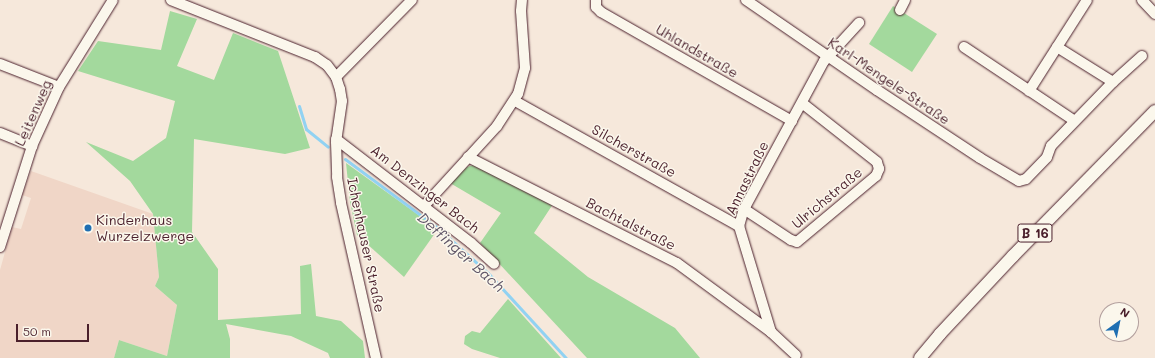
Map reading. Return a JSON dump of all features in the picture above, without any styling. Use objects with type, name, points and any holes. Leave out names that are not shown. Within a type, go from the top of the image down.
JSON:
[{"type":"main road","name":"B 16","points":[[920,358],[940,334],[1013,256],[1155,111]]},
{"type":"street","name":"Leitenweg","points":[[0,247],[32,146],[59,87],[113,0]]},
{"type":"street","points":[[171,0],[315,57],[327,65],[336,77],[412,0]]},
{"type":"street","points":[[424,206],[497,126],[515,101],[523,81],[525,68],[521,11],[522,0]]},
{"type":"street","name":"Uhlandstraße","points":[[596,0],[596,7],[601,12],[792,121]]},
{"type":"street","name":"Karl-Mengele-Straße","points":[[746,0],[828,57],[980,158],[1019,181],[1026,179],[1046,157],[1051,146],[1075,121]]},
{"type":"street","points":[[900,10],[905,0]]},
{"type":"street","points":[[1029,91],[1087,0]]},
{"type":"street","points":[[1142,0],[1155,14]]},
{"type":"street","name":"Annastraße","points":[[771,332],[739,226],[744,209],[828,57],[859,23]]},
{"type":"street","points":[[1057,47],[1113,82]]},
{"type":"street","points":[[964,48],[1075,121],[1113,82],[1142,56]]},
{"type":"street","points":[[0,64],[59,87]]},
{"type":"street","name":"Ichenhauser Straße","points":[[336,77],[342,101],[336,140],[336,160],[341,203],[376,358]]},
{"type":"street","name":"Silcherstraße","points":[[515,101],[739,226]]},
{"type":"street","name":"Ulrichstraße","points":[[744,209],[791,240],[797,242],[876,176],[879,169],[877,162],[802,103]]},
{"type":"street","points":[[0,132],[32,146]]},
{"type":"street","name":"Am Denzinger Bach","points":[[336,140],[424,206],[471,243],[494,264]]},
{"type":"street","name":"Bachtalstraße","points":[[468,157],[677,263],[771,332]]},
{"type":"street","points":[[771,332],[796,355]]},
{"type":"shaded area","points":[[31,171],[153,214],[159,277],[155,286],[177,305],[167,356],[119,340],[114,358],[0,358],[0,270],[12,227],[21,229],[31,198],[22,195]]},
{"type":"green space","points":[[893,6],[937,34],[912,72],[869,44]]},
{"type":"green space","points":[[170,11],[197,19],[177,66],[214,80],[233,33],[278,51],[310,148],[285,154],[194,139],[192,232],[218,269],[218,320],[301,314],[300,266],[311,264],[316,316],[341,321],[363,341],[365,358],[330,358],[328,353],[291,336],[226,324],[230,339],[230,358],[114,358],[119,340],[167,356],[177,305],[155,286],[159,277],[153,214],[130,181],[86,142],[133,161],[166,138],[175,101],[78,71],[98,41],[161,50]]},
{"type":"green space","points":[[346,163],[438,229],[404,277],[357,235],[350,202]]},
{"type":"green space","points":[[473,165],[553,204],[534,233],[588,277],[675,328],[700,358],[587,358],[480,243],[501,213],[450,183],[467,167]]},
{"type":"green space","points":[[508,299],[561,358],[500,358],[472,349],[464,344],[465,336],[472,331],[480,333]]},
{"type":"waterway","name":"Deffinger Bach","points":[[299,106],[306,129],[328,147]]},
{"type":"waterway","name":"Deffinger Bach","points":[[345,159],[438,228],[488,273],[566,358]]},
{"type":"place","name":"Kinderhaus Wurzelzwerge","points":[[88,228]]}]
